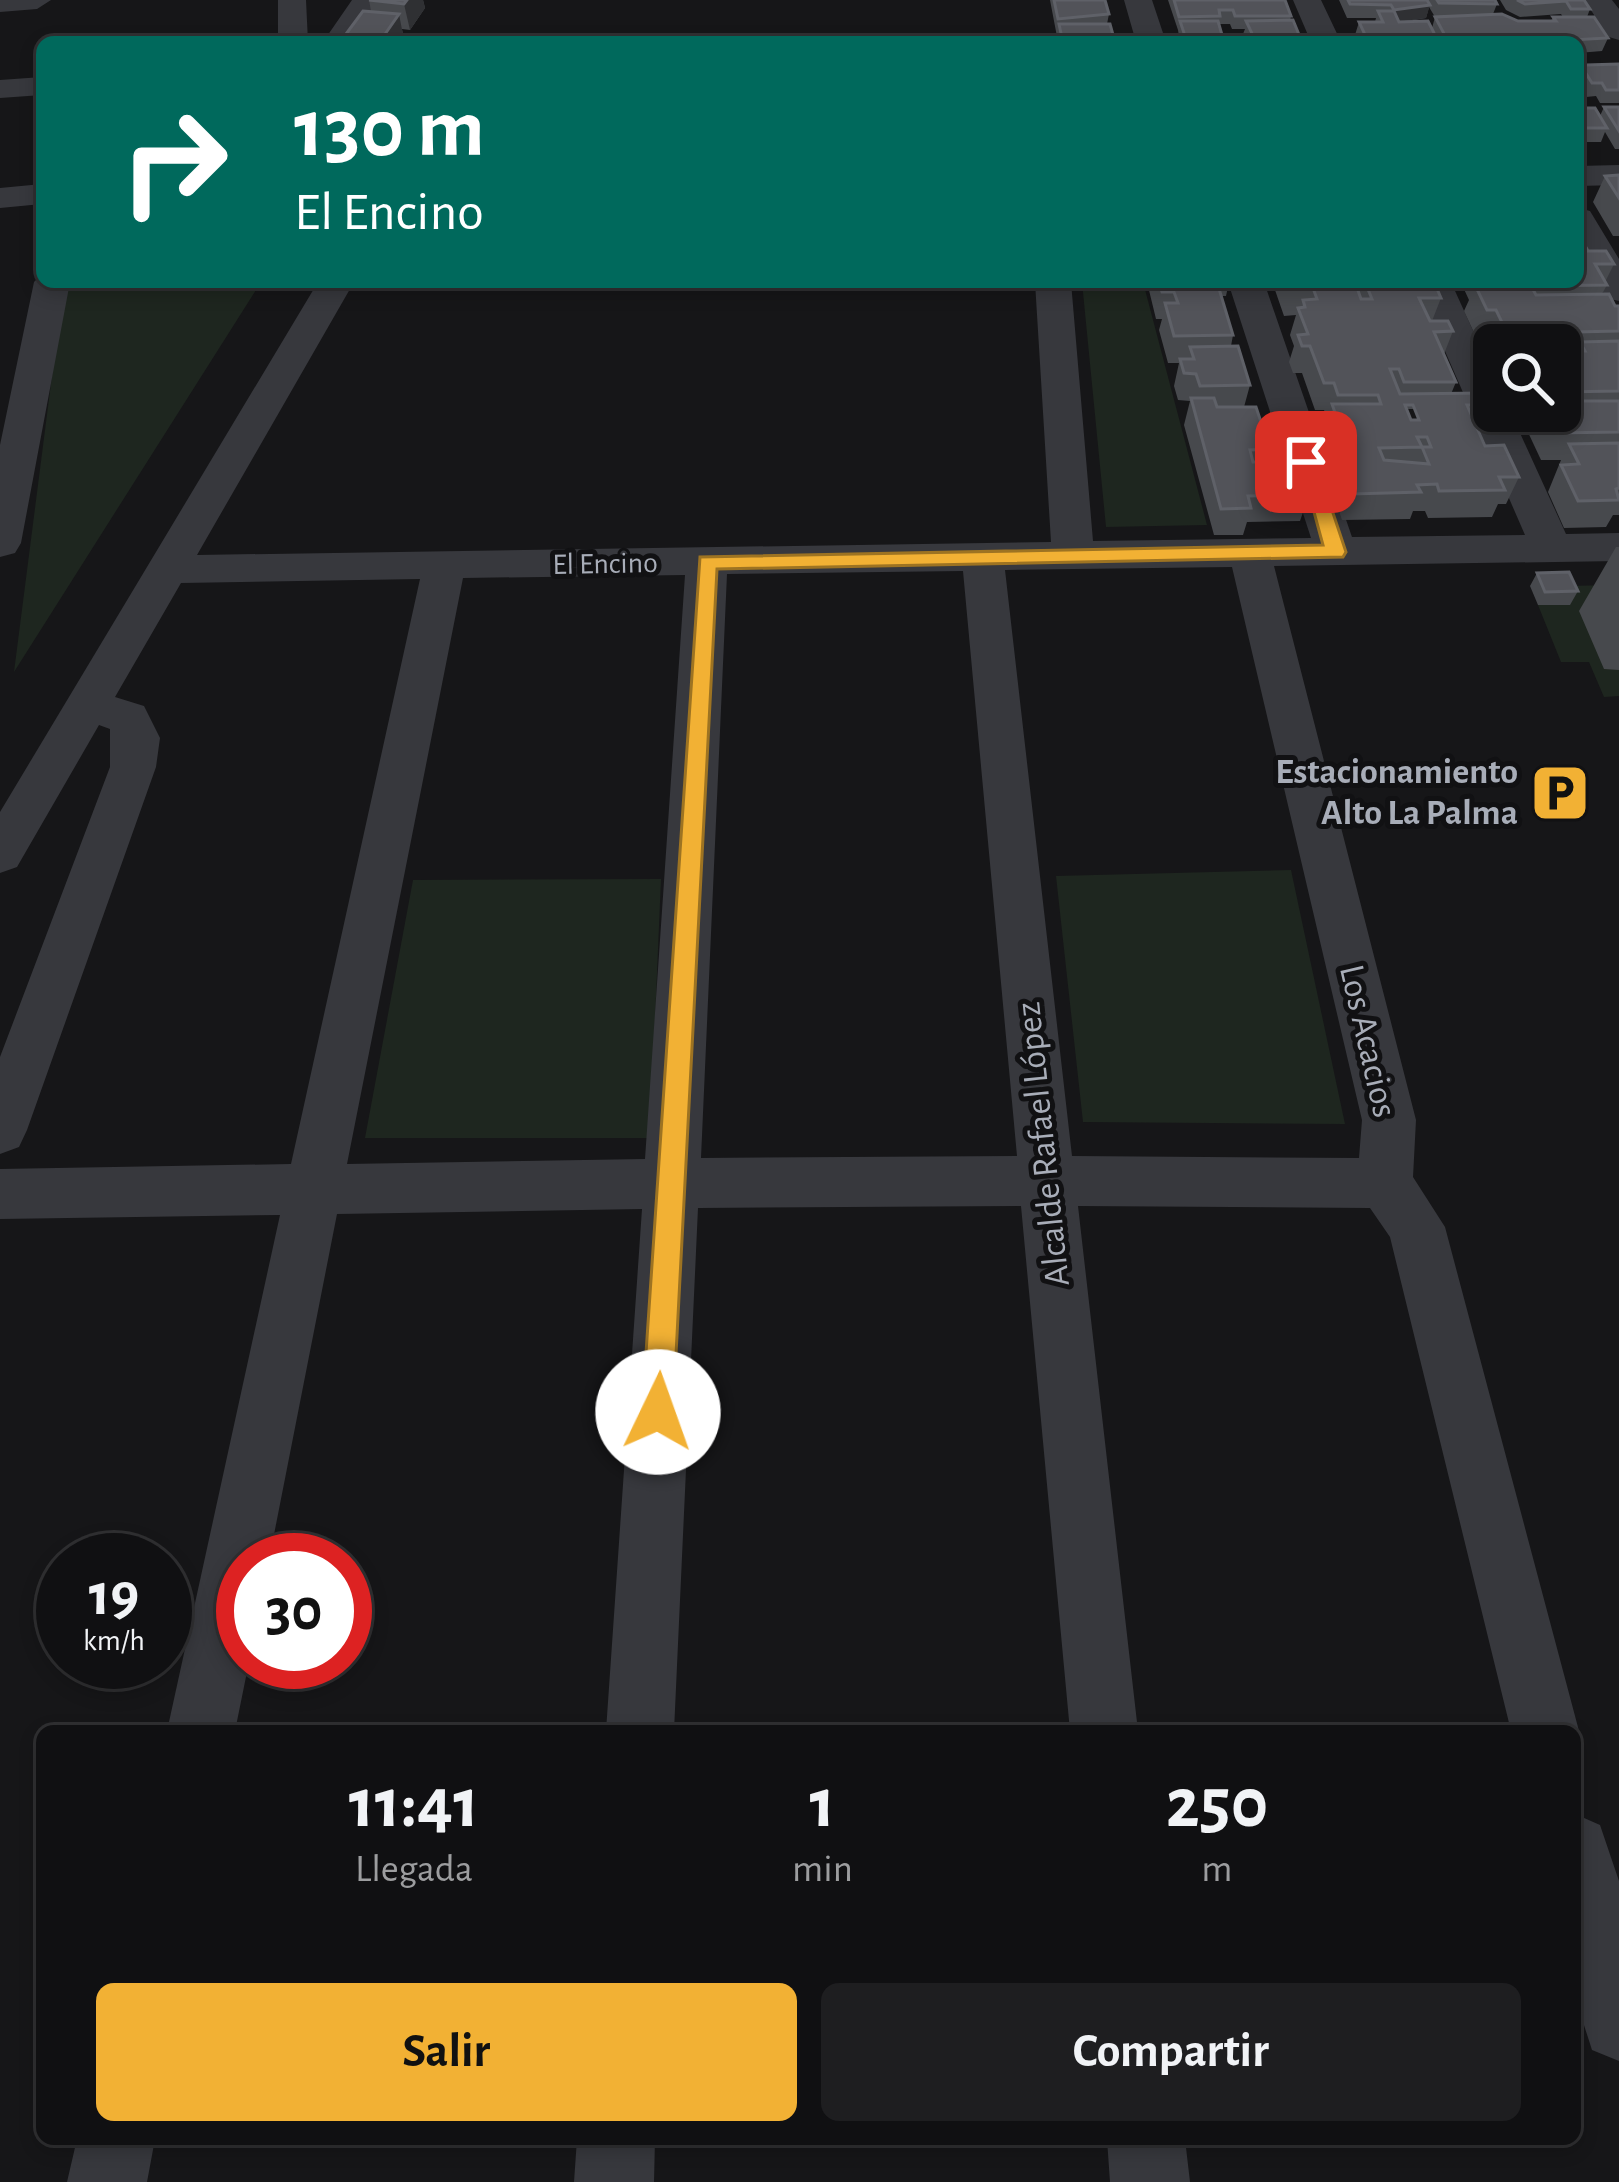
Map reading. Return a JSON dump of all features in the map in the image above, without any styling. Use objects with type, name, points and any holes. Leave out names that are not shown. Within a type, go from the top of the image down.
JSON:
[{"type":"street","points":[[0,3],[37,0]]},
{"type":"street","points":[[292,0],[292,36]]},
{"type":"street","points":[[342,36],[367,0]]},
{"type":"street","points":[[1138,0],[1149,36]]},
{"type":"street","points":[[1307,0],[1322,36]]},
{"type":"street","points":[[1598,0],[1619,31]]},
{"type":"street","points":[[0,89],[36,86]]},
{"type":"street","points":[[1584,176],[1619,176]]},
{"type":"street","points":[[0,198],[36,195]]},
{"type":"street","points":[[1584,229],[1619,290]]},
{"type":"street","points":[[0,543],[9,453],[50,288]]},
{"type":"street","points":[[0,854],[22,772],[88,705],[332,288]]},
{"type":"street","points":[[1053,288],[1073,556]]},
{"type":"street","points":[[1248,288],[1336,552]]},
{"type":"street","points":[[1436,288],[1552,548]]},
{"type":"street","name":"El Encino","points":[[167,569],[1619,548]]},
{"type":"street","name":"Los Acacios","points":[[1250,553],[1390,1120],[1385,1183]]},
{"type":"street","name":"Alcalde Rafael López","points":[[983,558],[1103,1725]]},
{"type":"street","points":[[640,1725],[707,562]]},
{"type":"street","points":[[202,1725],[444,567]]},
{"type":"street","points":[[0,1130],[133,767],[137,738],[128,718],[88,705]]},
{"type":"street","points":[[0,1194],[1047,1179],[1385,1183],[1416,1227],[1542,1725]]},
{"type":"street","points":[[1581,1874],[1619,2023]]},
{"type":"street","points":[[107,2182],[115,2145]]},
{"type":"street","points":[[614,2182],[616,2145]]},
{"type":"street","points":[[1147,2145],[1150,2182]]},
{"type":"shaded area","points":[[63,288],[257,288],[14,672]]},
{"type":"shaded area","points":[[1083,288],[1145,288],[1207,525],[1106,527]]},
{"type":"shaded area","points":[[1619,585],[1619,696],[1604,697],[1589,662],[1561,662],[1538,605],[1569,604],[1562,586]]},
{"type":"shaded area","points":[[1291,870],[1345,1124],[1083,1122],[1056,876]]},
{"type":"shaded area","points":[[661,879],[650,1138],[365,1138],[413,880]]},
{"type":"building","points":[[1054,0],[1105,0],[1109,14],[1058,19]]},
{"type":"building","points":[[1174,0],[1285,0],[1291,16],[1235,16],[1233,10],[1219,10],[1220,16],[1179,17]]},
{"type":"building","points":[[1348,0],[1427,0],[1430,5],[1394,10],[1391,5],[1350,4]]},
{"type":"building","points":[[1437,0],[1495,0],[1497,4],[1439,3]]},
{"type":"building","points":[[1517,0],[1584,0],[1590,9],[1571,9],[1566,1],[1525,4]]},
{"type":"building","points":[[363,11],[399,14],[384,36],[346,34]]},
{"type":"building","points":[[1378,11],[1394,11],[1399,22],[1428,21],[1436,36],[1366,36],[1359,22],[1383,22]]},
{"type":"building","points":[[1502,14],[1518,21],[1556,21],[1553,17],[1594,17],[1608,38],[1445,36],[1435,17]]},
{"type":"building","points":[[1293,20],[1300,36],[1253,36],[1246,21]]},
{"type":"building","points":[[1180,21],[1218,21],[1222,35],[1234,36],[1185,36]]},
{"type":"building","points":[[1059,24],[1110,24],[1113,36],[1062,36]]},
{"type":"building","points":[[1619,64],[1619,90],[1592,83],[1586,65]]},
{"type":"building","points":[[1604,107],[1619,107],[1619,131]]},
{"type":"building","points":[[1584,108],[1595,108],[1607,128],[1584,128]]},
{"type":"building","points":[[1619,175],[1619,198],[1605,176]]},
{"type":"building","points":[[1584,244],[1588,251],[1606,251],[1614,264],[1595,264],[1607,285],[1584,285]]},
{"type":"building","points":[[1161,288],[1219,288],[1233,335],[1174,336],[1165,303],[1178,303],[1174,292]]},
{"type":"building","points":[[1313,288],[1357,288],[1361,299],[1372,299],[1367,288],[1437,288],[1441,298],[1419,298],[1430,321],[1448,321],[1453,331],[1434,332],[1456,382],[1404,382],[1399,369],[1390,369],[1400,394],[1473,393],[1473,405],[1467,405],[1473,432],[1479,432],[1485,446],[1504,445],[1519,477],[1499,477],[1505,490],[1439,491],[1437,484],[1417,485],[1421,492],[1352,494],[1331,433],[1342,433],[1332,404],[1381,404],[1378,395],[1338,395],[1334,383],[1324,383],[1310,346],[1302,346],[1298,335],[1308,334],[1298,308],[1305,307],[1303,300],[1317,299]],"holes":[[[1405,405],[1413,405],[1419,420],[1411,420]],[[1417,437],[1427,437],[1431,447],[1422,447]],[[1422,447],[1429,464],[1384,460],[1379,448]]]},
{"type":"building","points":[[1476,288],[1532,288],[1536,295],[1609,294],[1619,306],[1619,331],[1581,332],[1581,324],[1503,324],[1496,310],[1487,310]]},
{"type":"building","points":[[1619,341],[1619,391],[1581,392],[1581,351],[1585,351],[1581,342]]},
{"type":"building","points":[[1238,346],[1250,385],[1200,386],[1196,374],[1184,373],[1180,359],[1194,359],[1190,347]]},
{"type":"building","points":[[1191,398],[1214,398],[1217,407],[1256,407],[1270,449],[1250,450],[1253,462],[1299,462],[1309,495],[1248,496],[1251,508],[1221,509]]},
{"type":"building","points":[[1581,401],[1619,401],[1619,432],[1554,433],[1581,432]]},
{"type":"building","points":[[1619,443],[1619,500],[1578,501],[1561,465],[1579,464],[1569,444]]},
{"type":"building","points":[[1569,572],[1578,591],[1545,592],[1537,573]]},
{"type":"place","name":"Estacionamiento Alto La Palma","points":[[1560,793]]},
{"type":"route","points":[[658,1412],[707,562],[1336,552],[1306,462]]}]
